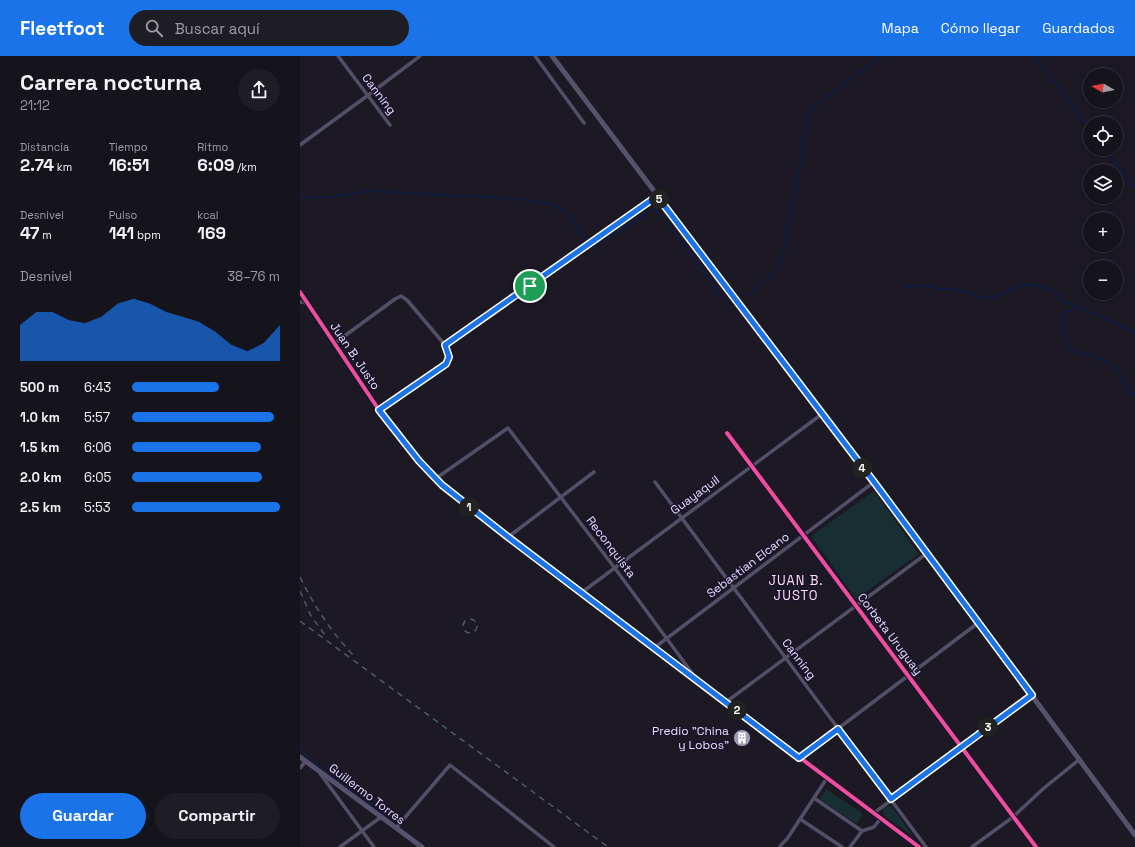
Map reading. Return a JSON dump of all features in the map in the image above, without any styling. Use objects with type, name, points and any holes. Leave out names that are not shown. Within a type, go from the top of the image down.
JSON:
[{"type":"main road","points":[[552,56],[874,482],[1135,835]]},
{"type":"main road","name":"Guillermo Torres","points":[[300,757],[422,847]]},
{"type":"street","name":"Canning","points":[[338,56],[390,125]]},
{"type":"street","points":[[300,145],[420,56]]},
{"type":"street","points":[[536,56],[584,123]]},
{"type":"street","points":[[445,345],[657,196]]},
{"type":"street","name":"Juan B. Justo","points":[[300,292],[379,410],[435,479],[581,593],[919,847]]},
{"type":"street","points":[[335,343],[401,296],[407,300],[445,345],[449,357],[446,364],[379,410]]},
{"type":"street","points":[[300,302],[308,303]]},
{"type":"street","name":"Guayaquil","points":[[581,593],[822,414]]},
{"type":"street","name":"Reconquista","points":[[435,479],[508,428],[614,567],[697,681]]},
{"type":"street","name":"Corbeta Uruguay","points":[[727,433],[1036,847]]},
{"type":"street","points":[[508,537],[594,472]]},
{"type":"street","name":"Canning","points":[[655,482],[926,847]]},
{"type":"street","name":"Sebastian Elcano","points":[[654,648],[874,482]]},
{"type":"street","points":[[726,702],[926,554]]},
{"type":"street","points":[[799,758],[978,623]]},
{"type":"street","points":[[874,813],[1032,695]]},
{"type":"street","points":[[972,847],[1013,816],[1044,788],[1080,759]]},
{"type":"street","points":[[300,768],[306,761]]},
{"type":"street","points":[[396,828],[450,765],[554,847]]},
{"type":"street","points":[[314,767],[374,847]]},
{"type":"street","points":[[780,846],[787,840],[826,778]]},
{"type":"street","points":[[814,798],[862,831]]},
{"type":"street","points":[[340,847],[381,817]]},
{"type":"street","points":[[850,847],[862,831],[874,827],[881,818]]},
{"type":"street","points":[[800,819],[842,847]]},
{"type":"green space","points":[[874,491],[919,554],[856,599],[811,536]]},
{"type":"green space","points":[[826,789],[863,814],[857,824],[820,799]]},
{"type":"green space","points":[[887,806],[892,807],[913,836],[883,815],[883,810]]},
{"type":"waterway","points":[[747,297],[778,269],[783,255],[805,139],[808,114],[815,106],[881,56]]},
{"type":"waterway","points":[[1035,56],[1083,120]]},
{"type":"waterway","points":[[1110,156],[1135,188]]},
{"type":"waterway","points":[[300,198],[328,197],[371,191],[519,199],[551,204],[566,211],[593,248],[652,210],[655,210],[661,214],[731,309]]},
{"type":"waterway","points":[[904,287],[928,285],[940,289],[952,289],[971,293],[978,297],[989,298],[1003,294],[1023,284],[1035,285],[1052,290],[1058,294],[1064,303],[1074,304]]},
{"type":"waterway","points":[[1135,332],[1075,305],[1072,311],[1066,312],[1063,328],[1065,337],[1072,351],[1099,358],[1114,366],[1120,373],[1127,391],[1135,395]]},
{"type":"waterway","points":[[300,750],[334,778],[407,833]]},
{"type":"railway","points":[[300,577],[324,619],[354,656]]},
{"type":"railway","points":[[300,591],[311,616],[325,635]]},
{"type":"railway","points":[[470,619],[475,621],[477,626],[475,631],[470,633],[465,631],[463,626],[465,621],[470,619]]},
{"type":"railway","points":[[300,621],[608,847]]},
{"type":"cycle path","points":[[300,292],[379,410],[419,461],[442,485],[654,648],[919,847]]},
{"type":"cycle path","points":[[727,433],[1036,847]]},
{"type":"place","name":"Predio \"China y Lobos\"","points":[[742,738]]},
{"type":"district","name":"JUAN B. JUSTO","points":[[796,588]]},
{"type":"route","points":[[657,196],[874,482],[1032,695],[891,799],[838,729],[799,758],[508,537],[442,485],[419,461],[379,410],[446,364],[449,357],[445,345],[530,286],[657,196]]}]
